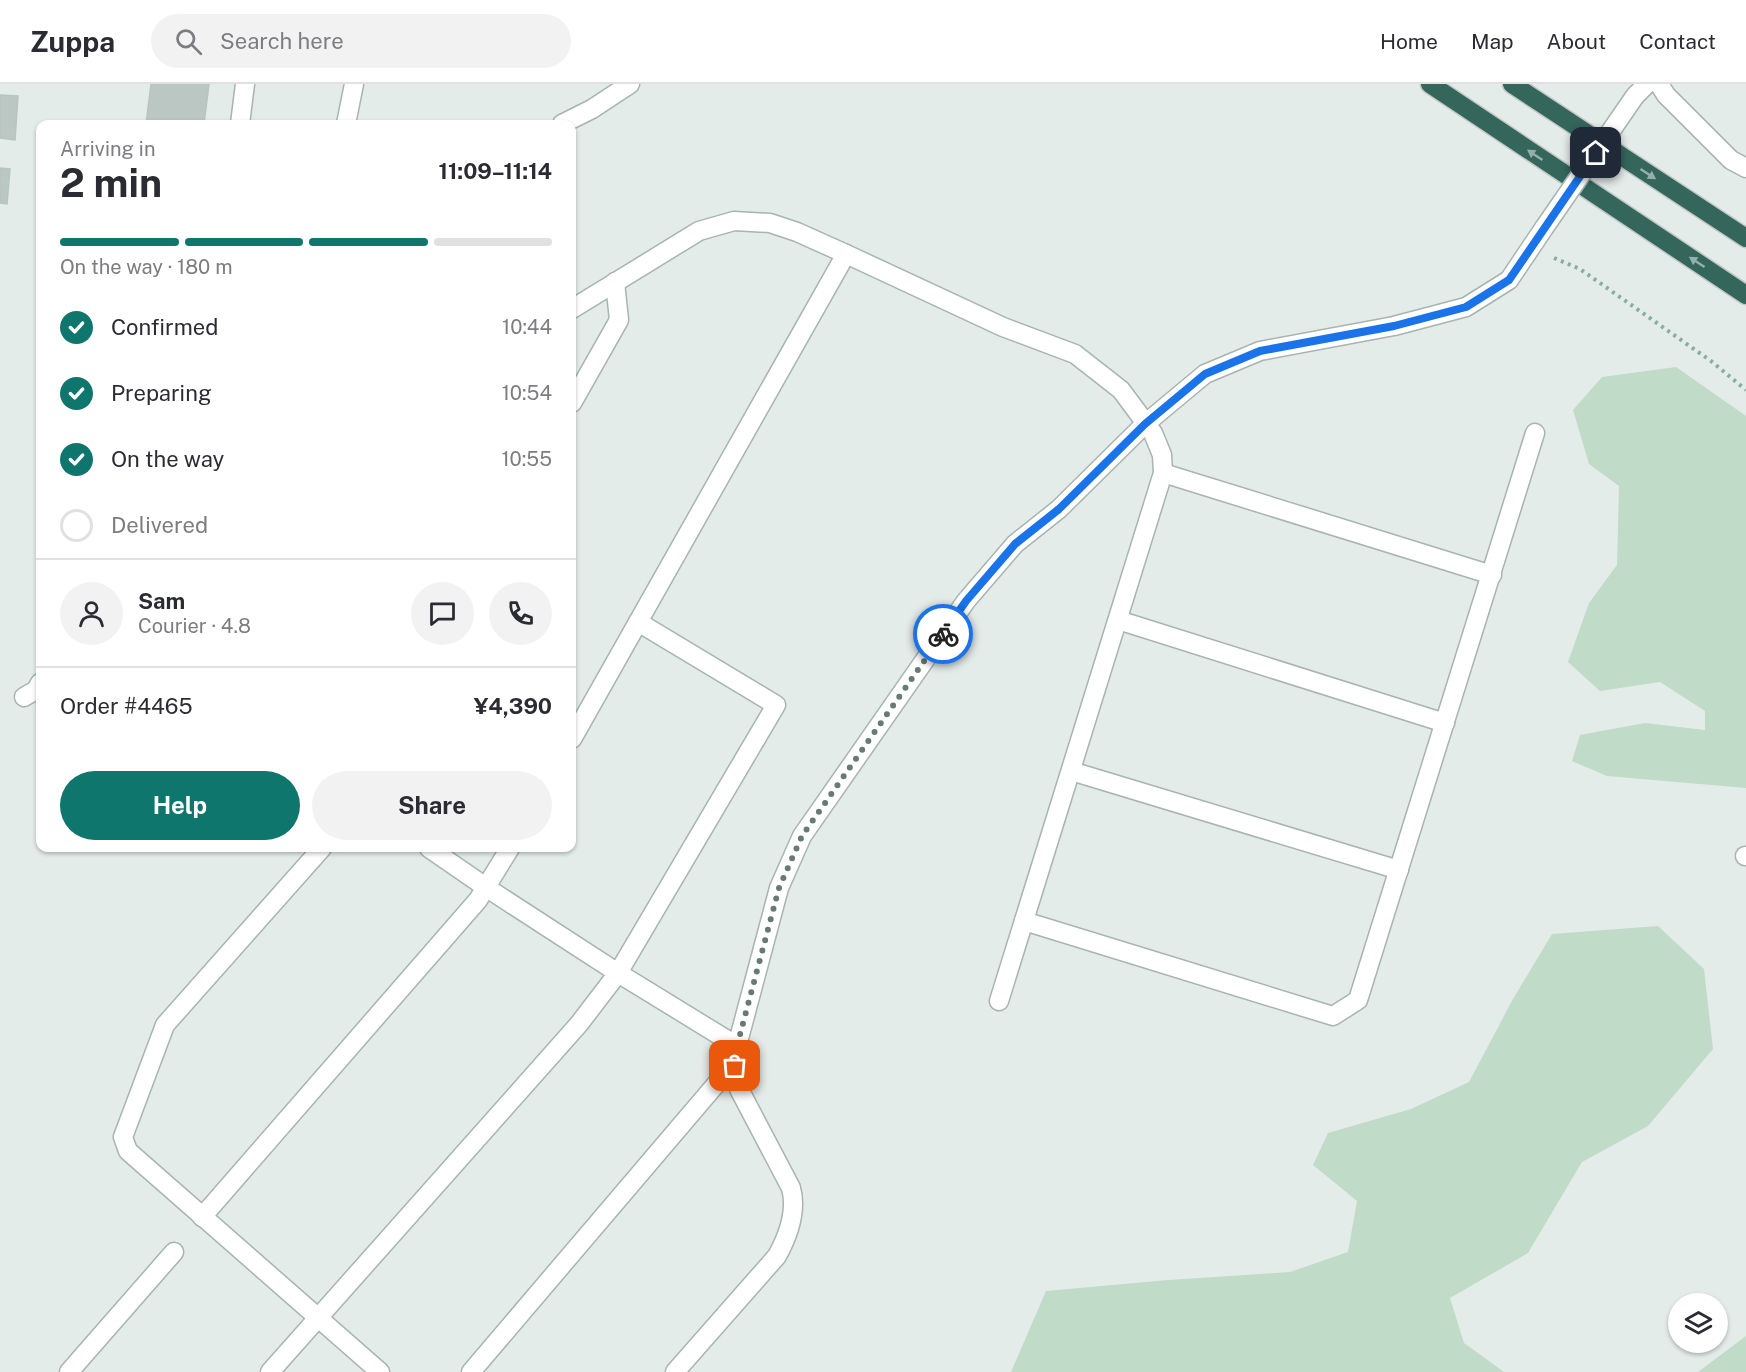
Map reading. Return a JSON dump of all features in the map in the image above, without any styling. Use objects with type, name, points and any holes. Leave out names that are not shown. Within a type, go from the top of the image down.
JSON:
[{"type":"highway","points":[[1430,84],[1746,295]]},
{"type":"highway","points":[[1512,84],[1746,238]]},
{"type":"street","points":[[240,120],[245,84]]},
{"type":"street","points":[[347,120],[354,84]]},
{"type":"street","points":[[570,120],[592,109],[630,84]]},
{"type":"street","points":[[1659,84],[1666,95],[1731,160],[1746,168]]},
{"type":"street","points":[[675,1372],[777,1256],[785,1241],[794,1201],[790,1188],[739,1089],[735,1066],[737,1046],[779,888],[802,836],[966,601],[1015,544],[1059,509],[1145,424],[1205,374],[1260,351],[1394,326],[1466,307],[1509,280],[1641,90]]},
{"type":"street","points":[[576,306],[699,231],[734,221],[770,223],[797,232],[1003,327],[1075,354],[1121,390],[1153,433],[1162,455],[1163,473],[999,1001]]},
{"type":"street","points":[[576,732],[846,254]]},
{"type":"street","points":[[576,396],[619,320],[615,282]]},
{"type":"street","points":[[1024,921],[1333,1016],[1358,1000],[1535,433]]},
{"type":"street","points":[[1163,473],[1492,575]]},
{"type":"street","points":[[1118,620],[1445,723]]},
{"type":"street","points":[[270,1372],[579,1024],[618,973],[776,705],[638,622]]},
{"type":"street","points":[[24,697],[36,690]]},
{"type":"street","points":[[1071,771],[1399,870]]},
{"type":"street","points":[[318,852],[165,1025],[123,1137],[128,1151],[380,1372]]},
{"type":"street","points":[[435,852],[618,973],[737,1046]]},
{"type":"street","points":[[202,1217],[463,918],[487,888],[508,852]]},
{"type":"street","points":[[471,1372],[723,1076],[736,1072]]},
{"type":"street","points":[[69,1372],[174,1252]]},
{"type":"path","points":[[1531,248],[1580,269],[1711,361],[1746,390]]},
{"type":"green space","points":[[1676,367],[1746,416],[1746,788],[1607,776],[1572,761],[1580,735],[1645,723],[1705,730],[1705,711],[1660,682],[1600,691],[1568,662],[1589,603],[1617,565],[1619,486],[1589,464],[1573,410],[1602,377]]},
{"type":"green space","points":[[1658,926],[1704,969],[1713,1049],[1648,1126],[1582,1162],[1528,1253],[1450,1298],[1464,1343],[1504,1372],[1011,1372],[1046,1291],[1290,1272],[1348,1252],[1357,1201],[1313,1165],[1328,1133],[1411,1109],[1469,1082],[1513,999],[1552,934]]},
{"type":"green space","points":[[1746,1336],[1746,1372],[1698,1372],[1723,1353],[1728,1353],[1728,1350]]},
{"type":"building","points":[[151,84],[209,84],[204,120],[146,120]]},
{"type":"building","points":[[0,95],[18,96],[15,140],[0,138]]},
{"type":"building","points":[[0,168],[10,169],[7,204],[0,203]]},
{"type":"way so far","points":[[735,1066],[737,1046],[779,888],[802,836],[943,634]]},
{"type":"route","points":[[943,634],[966,601],[1015,544],[1059,509],[1145,424],[1205,374],[1260,351],[1394,326],[1466,307],[1509,280],[1596,153]]}]
